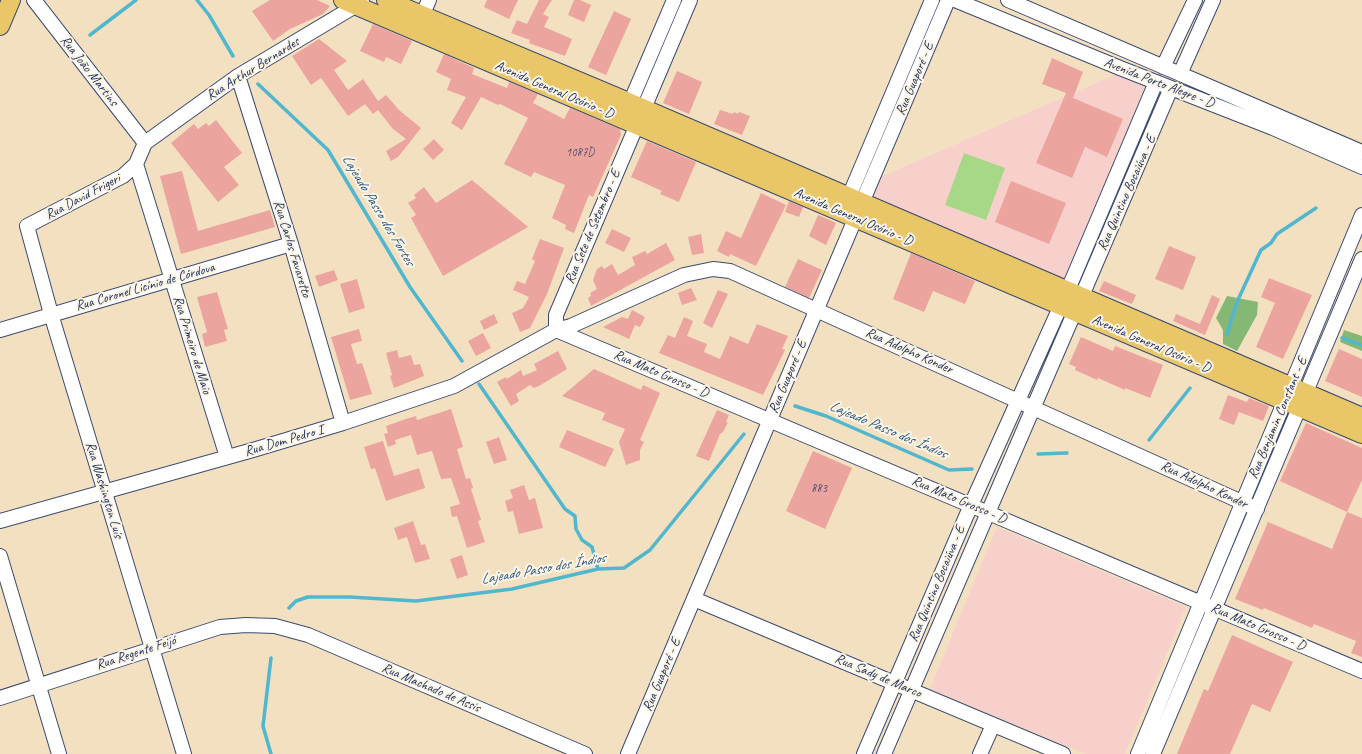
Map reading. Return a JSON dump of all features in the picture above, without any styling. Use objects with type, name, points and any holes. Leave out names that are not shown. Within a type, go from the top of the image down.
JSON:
[{"type":"main road","points":[[0,26],[11,0]]},
{"type":"main road","name":"Avenida General Osório - D","points":[[386,0],[426,8],[852,208]]},
{"type":"main road","name":"Avenida General Osório - D","points":[[355,2],[637,125],[852,208],[1295,397],[1362,434]]},
{"type":"main road","name":"Avenida General Osório - D","points":[[1295,397],[1362,417]]},
{"type":"street","name":"Rua João Martins","points":[[34,0],[145,143]]},
{"type":"street","name":"Rua Sete de Setembro - E","points":[[556,330],[556,315],[637,125],[637,106],[674,0]]},
{"type":"street","name":"Rua Sete de Setembro - E","points":[[637,106],[690,0]]},
{"type":"street","name":"Rua Guaporé - E","points":[[628,754],[816,309],[852,208],[932,0]]},
{"type":"street","name":"Rua Guaporé - E","points":[[852,208],[949,0]]},
{"type":"street","name":"Avenida Porto Alegre - D","points":[[955,0],[1273,128],[1362,167]]},
{"type":"street","name":"Avenida Porto Alegre - D","points":[[1008,0],[1362,152]]},
{"type":"street","points":[[1163,67],[1195,0]]},
{"type":"street","points":[[1180,74],[1213,0]]},
{"type":"street","name":"Rua Arthur Bernardes","points":[[145,143],[238,76],[355,2]]},
{"type":"street","name":"Rua Carlos Favaretto","points":[[238,76],[291,244],[343,423]]},
{"type":"street","name":"Rua Quintino Bocaiúva - E","points":[[884,754],[1034,407],[1100,213],[1156,82]]},
{"type":"street","name":"Rua Quintino Bocaiúva - E","points":[[864,754],[971,505],[1018,400],[1115,220],[1171,88]]},
{"type":"street","points":[[136,164],[145,143]]},
{"type":"street","name":"Rua David Frigeri","points":[[27,226],[123,176],[136,164]]},
{"type":"street","name":"Rua Primeiro de Maio","points":[[136,164],[226,457]]},
{"type":"street","points":[[1100,213],[1115,220]]},
{"type":"street","name":"Rua Benjamin Constant - E","points":[[1153,754],[1257,509],[1295,397],[1362,215]]},
{"type":"street","name":"Rua Washington Luís","points":[[27,226],[51,314],[184,754]]},
{"type":"street","name":"Rua Coronel Licínio de Córdova","points":[[0,330],[291,244]]},
{"type":"street","name":"Rua Benjamin Constant - E","points":[[1138,754],[1200,602],[1243,502],[1362,259]]},
{"type":"street","name":"Rua Adolpho Konder","points":[[556,330],[571,326],[684,275],[713,269],[730,271],[1257,509]]},
{"type":"street","name":"Rua Mato Grosso - D","points":[[556,330],[770,419],[1362,671]]},
{"type":"street","name":"Rua Dom Pedro I","points":[[0,521],[343,423],[454,386],[556,330]]},
{"type":"street","points":[[0,556],[59,754]]},
{"type":"street","name":"Rua Sady de Marco","points":[[694,599],[1062,754]]},
{"type":"street","name":"Rua Regente Feijó","points":[[0,698],[151,648],[220,627],[246,625],[275,626]]},
{"type":"street","name":"Rua Machado de Assis","points":[[275,626],[308,635],[585,754]]},
{"type":"street","points":[[980,754],[992,725]]},
{"type":"shaded area","points":[[1119,73],[1150,87],[1066,286],[867,202],[876,179]]},
{"type":"shaded area","points":[[997,527],[1186,607],[1125,754],[1086,754],[930,689]]},
{"type":"green space","points":[[964,153],[1005,168],[986,220],[945,205]]},
{"type":"green space","points":[[1227,296],[1258,302],[1257,315],[1237,351],[1223,344],[1223,330],[1216,318]]},
{"type":"green space","points":[[1344,330],[1362,336],[1362,351],[1340,342]]},
{"type":"building","points":[[270,0],[317,0],[330,6],[323,14],[290,29],[273,41],[252,11]]},
{"type":"building","points":[[487,0],[518,0],[509,19],[484,7]]},
{"type":"building","points":[[539,0],[552,0],[543,14],[549,17],[544,27],[572,39],[565,56],[529,43],[530,40],[511,33],[517,20],[527,24]]},
{"type":"building","points":[[574,0],[580,0],[591,5],[584,22],[568,15]]},
{"type":"building","points":[[614,11],[631,19],[606,75],[588,67]]},
{"type":"building","points":[[373,24],[412,41],[401,64],[386,57],[384,62],[360,51]]},
{"type":"building","points":[[319,39],[347,61],[334,70],[348,90],[363,79],[378,101],[386,95],[399,110],[421,128],[398,157],[391,161],[386,151],[406,139],[393,129],[378,110],[373,114],[365,104],[348,116],[321,78],[311,85],[292,56]]},
{"type":"building","points":[[444,54],[474,68],[472,74],[507,88],[509,82],[538,94],[533,103],[564,119],[570,108],[620,129],[621,135],[593,197],[589,195],[574,233],[565,229],[566,225],[552,218],[565,185],[534,172],[531,177],[504,164],[528,118],[500,104],[498,105],[481,97],[462,130],[451,123],[466,97],[447,90],[451,79],[436,72]]},
{"type":"building","points":[[1052,58],[1083,72],[1073,98],[1123,119],[1107,157],[1085,147],[1072,178],[1036,163],[1066,93],[1042,84]]},
{"type":"building","points":[[677,71],[702,82],[689,114],[663,103]]},
{"type":"building","points":[[720,110],[733,114],[734,112],[738,114],[739,112],[750,116],[742,135],[714,124]]},
{"type":"building","points":[[216,120],[242,153],[224,167],[239,185],[218,202],[171,143],[194,124],[198,129],[206,123],[209,126]]},
{"type":"building","points":[[434,139],[444,150],[433,160],[423,149]]},
{"type":"building","points":[[647,141],[696,162],[679,202],[660,194],[662,191],[631,177]]},
{"type":"building","points":[[182,171],[198,231],[270,210],[275,227],[181,254],[160,176]]},
{"type":"building","points":[[472,180],[528,227],[443,276],[411,218],[416,215],[408,203],[416,198],[414,195],[424,187],[436,203]]},
{"type":"building","points":[[1011,181],[1066,203],[1049,244],[995,222]]},
{"type":"building","points":[[761,193],[786,205],[756,266],[730,254],[729,257],[717,251],[726,231],[741,238]]},
{"type":"building","points":[[789,201],[803,207],[799,217],[785,212]]},
{"type":"building","points":[[818,215],[836,223],[826,245],[809,236]]},
{"type":"building","points":[[612,229],[631,238],[624,252],[605,243]]},
{"type":"building","points":[[701,234],[704,253],[692,255],[688,237]]},
{"type":"building","points":[[540,239],[564,248],[547,294],[530,328],[520,332],[512,313],[523,308],[529,297],[513,290],[517,281],[525,284],[535,261],[532,259]]},
{"type":"building","points":[[666,243],[675,260],[591,306],[588,298],[591,296],[590,293],[597,289],[593,280],[597,269],[602,266],[604,269],[612,264],[618,275],[635,265],[632,257],[645,251],[647,254]]},
{"type":"building","points":[[1169,246],[1196,257],[1183,290],[1155,279]]},
{"type":"building","points":[[911,253],[975,281],[965,304],[933,291],[924,312],[893,299]]},
{"type":"building","points":[[798,259],[822,270],[809,298],[785,287]]},
{"type":"building","points":[[334,270],[338,280],[319,287],[315,276]]},
{"type":"building","points":[[1269,278],[1312,295],[1283,359],[1256,347],[1275,303],[1261,297]]},
{"type":"building","points":[[357,279],[365,308],[349,313],[340,284]]},
{"type":"building","points":[[1104,281],[1136,295],[1132,304],[1099,291]]},
{"type":"building","points":[[691,288],[697,300],[682,305],[678,293]]},
{"type":"building","points":[[718,290],[728,294],[712,328],[703,323]]},
{"type":"building","points":[[217,292],[228,329],[224,330],[227,341],[205,347],[202,334],[207,332],[197,297]]},
{"type":"building","points":[[1212,295],[1220,299],[1205,335],[1173,321],[1176,314],[1200,324]]},
{"type":"building","points":[[632,310],[645,317],[640,327],[635,325],[629,339],[603,327],[622,317],[628,319]]},
{"type":"building","points":[[494,314],[498,323],[484,330],[480,321]]},
{"type":"building","points":[[684,317],[693,321],[687,336],[707,344],[704,352],[720,359],[730,336],[748,344],[757,324],[788,336],[782,349],[785,350],[763,395],[659,353],[668,335],[675,338]]},
{"type":"building","points":[[359,329],[362,341],[351,344],[357,364],[362,363],[372,394],[350,400],[331,337]]},
{"type":"building","points":[[483,333],[491,348],[476,356],[468,341]]},
{"type":"building","points":[[1081,337],[1113,351],[1115,346],[1163,365],[1150,398],[1125,388],[1125,390],[1098,378],[1097,380],[1075,370],[1076,367],[1069,364]]},
{"type":"building","points":[[1339,349],[1362,359],[1362,397],[1325,381]]},
{"type":"building","points":[[397,350],[399,358],[411,355],[414,365],[420,364],[424,376],[394,388],[390,376],[392,375],[386,353]]},
{"type":"building","points":[[558,351],[567,369],[539,386],[534,388],[530,385],[516,394],[519,401],[511,406],[497,382],[506,377],[507,379],[521,370],[523,376],[537,370],[534,364]]},
{"type":"building","points":[[594,369],[641,390],[643,385],[660,393],[640,440],[644,442],[640,450],[640,460],[626,465],[619,442],[625,429],[602,420],[605,413],[562,396]]},
{"type":"building","points":[[1228,395],[1247,402],[1249,398],[1269,406],[1263,421],[1239,412],[1234,425],[1219,419]]},
{"type":"building","points":[[451,409],[463,447],[457,449],[466,479],[470,478],[473,488],[471,489],[481,520],[478,521],[485,542],[467,548],[457,516],[452,517],[450,507],[460,504],[451,478],[441,479],[432,451],[417,455],[411,435],[395,440],[396,444],[388,447],[384,434],[388,433],[386,426],[416,416],[417,420]]},
{"type":"building","points":[[717,410],[729,415],[726,422],[728,422],[723,432],[720,434],[709,461],[696,456]]},
{"type":"building","points":[[1306,423],[1362,448],[1362,480],[1347,512],[1280,481]]},
{"type":"building","points":[[567,430],[614,449],[605,467],[559,447]]},
{"type":"building","points":[[499,437],[507,460],[494,464],[486,442]]},
{"type":"building","points":[[383,441],[394,476],[419,468],[425,488],[386,501],[375,468],[371,469],[364,447]]},
{"type":"building","points":[[813,451],[852,468],[825,529],[786,511]]},
{"type":"building","points":[[524,485],[529,500],[535,498],[543,528],[519,534],[513,511],[508,512],[505,501],[513,498],[510,490]]},
{"type":"building","points":[[1347,512],[1362,518],[1362,657],[1351,653],[1356,641],[1314,624],[1312,628],[1264,608],[1263,610],[1235,599],[1268,522],[1332,549]]},
{"type":"building","points":[[413,521],[421,545],[425,544],[430,559],[415,563],[407,537],[398,540],[394,528]]},
{"type":"building","points":[[462,555],[468,575],[457,579],[450,559]]},
{"type":"building","points":[[1232,635],[1293,662],[1270,712],[1252,704],[1230,754],[1177,754],[1204,689],[1208,691]]},
{"type":"waterway","points":[[90,35],[136,0]]},
{"type":"waterway","name":"Lajeado Passo dos Fortes","points":[[197,0],[209,15],[233,56]]},
{"type":"waterway","name":"Lajeado Passo dos Fortes","points":[[258,84],[328,150],[410,287],[462,361]]},
{"type":"waterway","name":"Lajeado Passo dos Índios","points":[[1227,334],[1237,302],[1261,250],[1271,243],[1277,234],[1316,208]]},
{"type":"waterway","points":[[1342,338],[1362,345]]},
{"type":"waterway","name":"Lajeado Passo dos Fortes","points":[[479,384],[565,509],[575,516],[576,529],[582,540],[592,547],[598,569]]},
{"type":"waterway","name":"Lajeado Passo dos Índios","points":[[1149,440],[1190,388]]},
{"type":"waterway","name":"Lajeado Passo dos Índios","points":[[795,406],[826,416],[949,470],[972,469]]},
{"type":"waterway","name":"Lajeado Passo dos Índios","points":[[289,608],[296,601],[308,597],[350,597],[416,601],[512,589],[598,569],[624,568],[650,550],[744,434]]},
{"type":"waterway","name":"Lajeado Passo dos Índios","points":[[1038,454],[1067,453]]},
{"type":"waterway","name":"Lajeado Passo dos Índios","points":[[271,658],[263,726],[271,754]]}]
